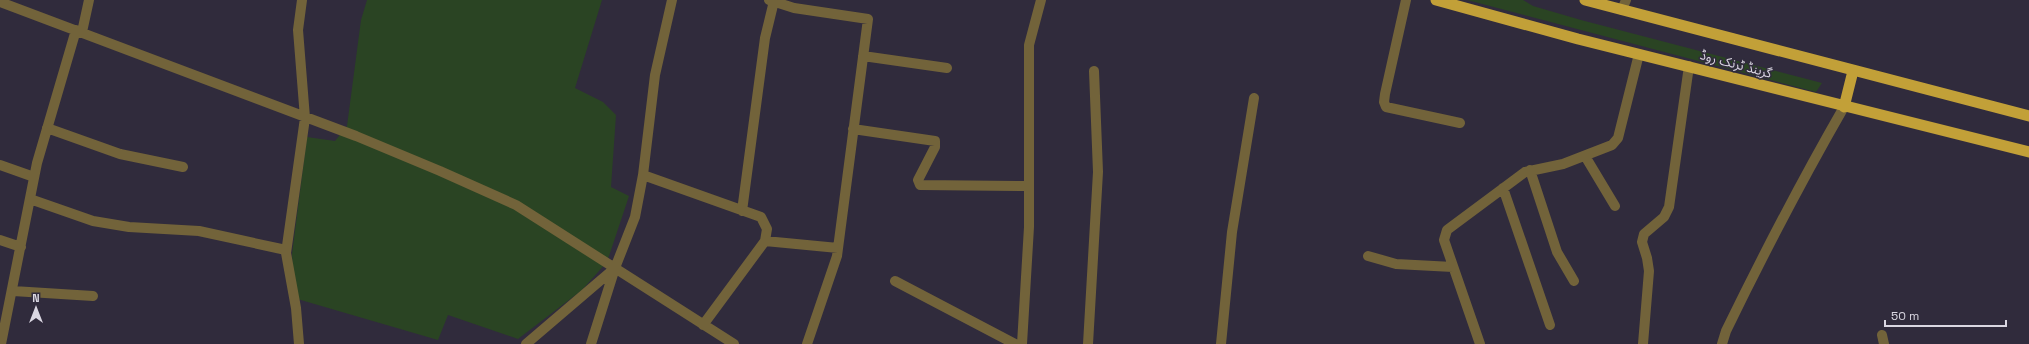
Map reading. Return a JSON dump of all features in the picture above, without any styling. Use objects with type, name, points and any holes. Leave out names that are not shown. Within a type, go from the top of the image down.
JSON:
[{"type":"highway","name":"گرینڈ ٹرنک روڈ","points":[[1436,0],[1844,107],[2029,152]]},
{"type":"highway","name":"گرینڈ ٹرنک روڈ","points":[[1585,0],[1624,5],[1853,71],[2029,116]]},
{"type":"highway","points":[[1844,107],[1853,71]]},
{"type":"street","points":[[1,344],[13,291],[34,177],[47,128],[89,0]]},
{"type":"street","points":[[299,344],[296,308],[286,250],[305,118],[298,30],[302,0]]},
{"type":"street","points":[[591,344],[615,268],[635,217],[643,175],[655,75],[672,0]]},
{"type":"street","points":[[1022,344],[1029,227],[1029,45],[1040,0]]},
{"type":"street","points":[[1406,0],[1385,94],[1384,102],[1386,107],[1460,123]]},
{"type":"street","points":[[742,211],[772,1],[794,8],[868,19],[837,256],[807,344]]},
{"type":"street","points":[[0,2],[426,165],[516,204],[734,344]]},
{"type":"street","points":[[1480,344],[1444,240],[1447,230],[1503,188],[1530,170],[1563,164],[1612,145],[1618,138],[1639,54]]},
{"type":"street","points":[[863,56],[947,68]]},
{"type":"street","points":[[1644,344],[1649,271],[1648,258],[1642,242],[1644,234],[1664,217],[1669,207],[1689,66]]},
{"type":"street","points":[[1088,344],[1098,172],[1094,72]]},
{"type":"street","points":[[1220,344],[1232,232],[1254,98]]},
{"type":"street","points":[[1722,344],[1726,331],[1777,228],[1804,176],[1844,107]]},
{"type":"street","points":[[47,128],[120,154],[183,167]]},
{"type":"street","points":[[853,129],[936,141],[936,147],[918,180],[920,185],[1029,186]]},
{"type":"street","points":[[1585,156],[1615,206]]},
{"type":"street","points":[[0,165],[34,177]]},
{"type":"street","points":[[1530,170],[1558,252],[1574,281]]},
{"type":"street","points":[[643,175],[760,217],[767,229],[765,241],[703,325]]},
{"type":"street","points":[[1503,188],[1550,325]]},
{"type":"street","points":[[30,199],[93,221],[129,227],[199,231],[286,250]]},
{"type":"street","points":[[0,240],[21,247]]},
{"type":"street","points":[[765,241],[838,248]]},
{"type":"street","points":[[1368,256],[1396,264],[1454,267]]},
{"type":"street","points":[[526,344],[567,307],[615,268]]},
{"type":"street","points":[[895,281],[1015,344]]},
{"type":"street","points":[[13,291],[92,296]]},
{"type":"green space","points":[[367,0],[602,0],[575,88],[603,102],[616,115],[611,187],[629,196],[607,262],[582,290],[518,339],[448,315],[438,340],[294,298],[292,254],[307,137],[335,141],[347,126],[361,20]]},
{"type":"green space","points":[[1467,0],[1523,0],[1533,6],[1581,20],[1822,83],[1816,92]]}]
